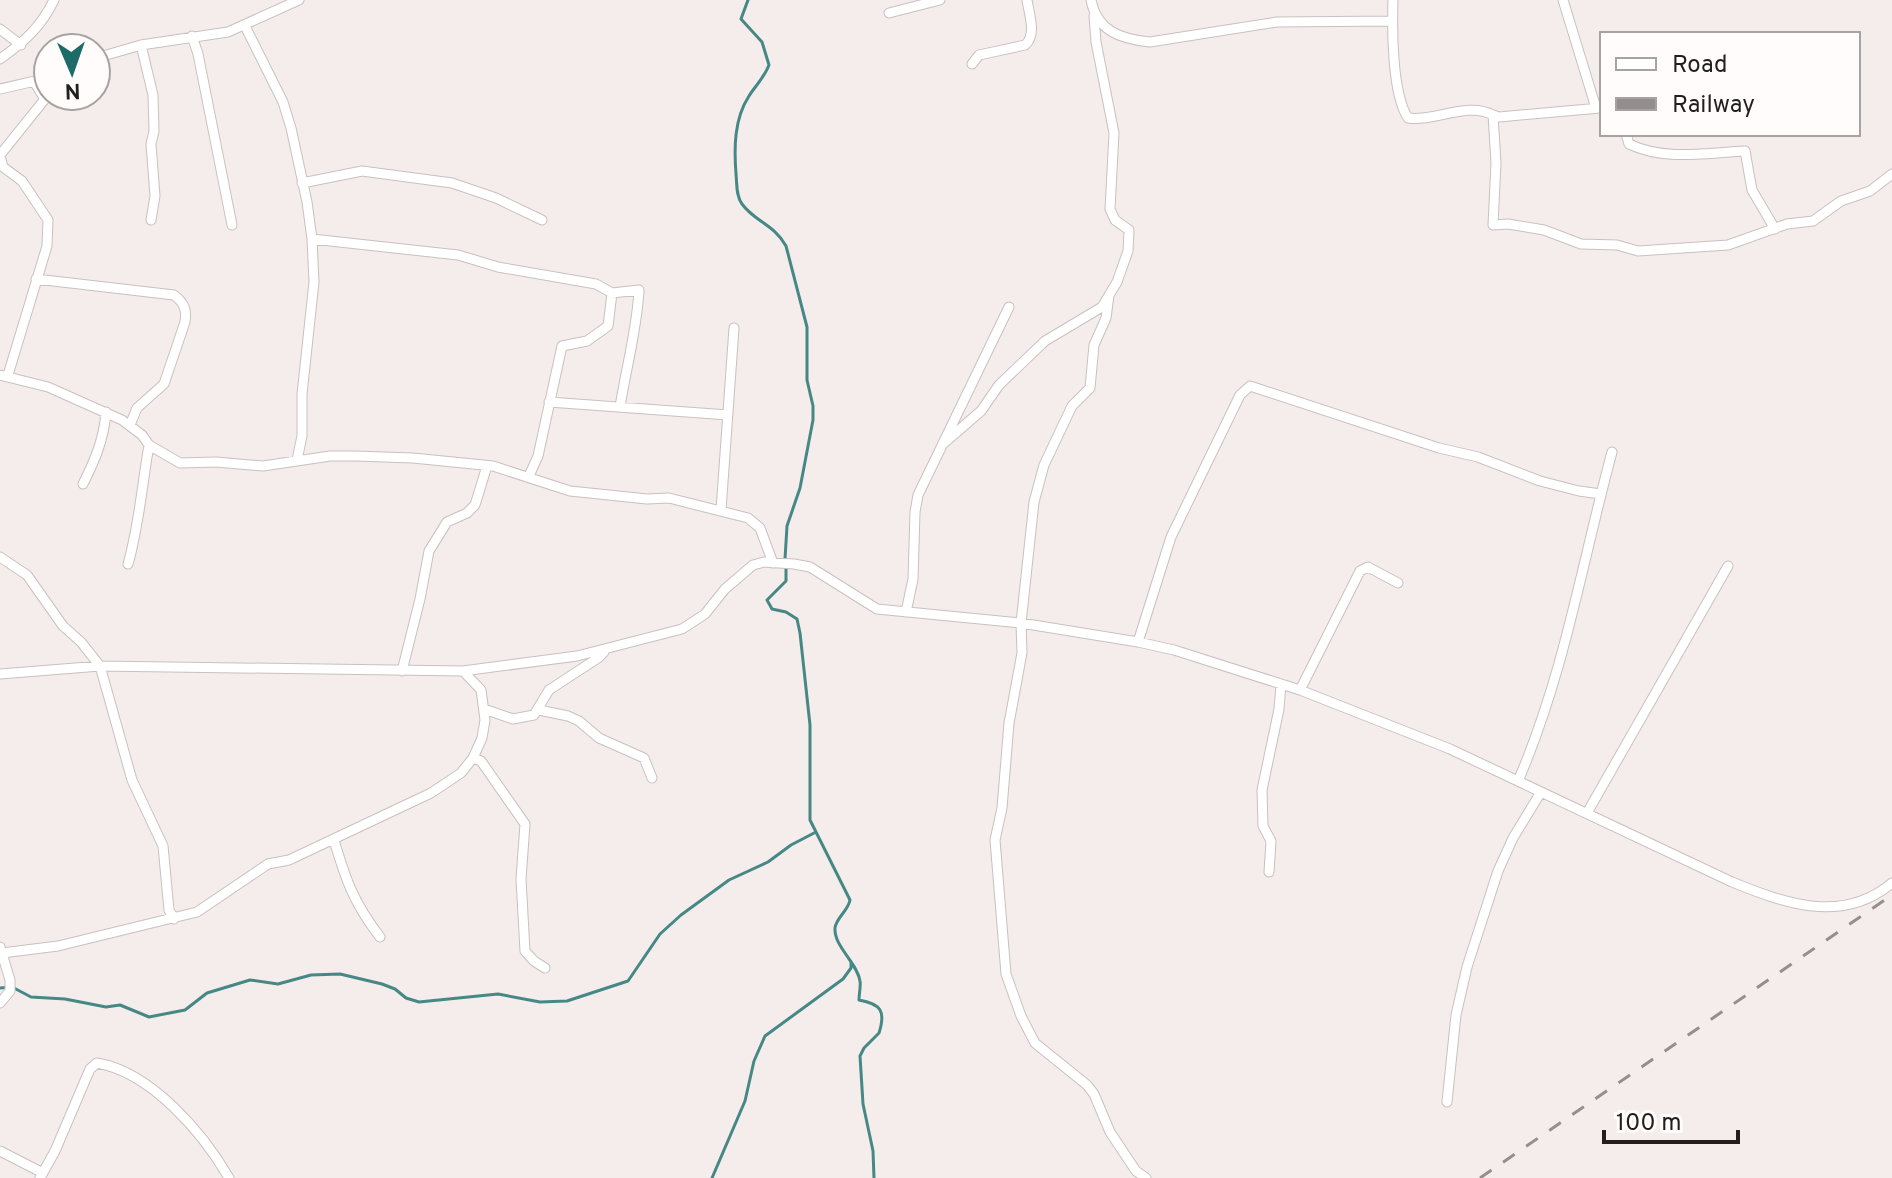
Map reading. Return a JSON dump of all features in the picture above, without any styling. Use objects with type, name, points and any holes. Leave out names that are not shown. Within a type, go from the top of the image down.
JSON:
[{"type":"street","points":[[0,59],[21,45],[45,20],[54,0]]},
{"type":"street","points":[[112,53],[141,45],[228,32],[299,0]]},
{"type":"street","points":[[889,13],[940,0]]},
{"type":"street","points":[[972,64],[979,55],[1025,45],[1030,41],[1027,0]]},
{"type":"street","points":[[944,443],[981,411],[999,385],[1045,341],[1102,307],[1128,251],[1129,230],[1115,220],[1110,209],[1114,133],[1091,0]]},
{"type":"street","points":[[1393,0],[1395,64],[1403,110],[1408,118],[1418,120],[1454,112],[1485,111],[1499,117],[1599,108],[1563,0]]},
{"type":"street","points":[[1094,16],[1108,32],[1131,40],[1150,42],[1277,22],[1392,21]]},
{"type":"street","points":[[245,26],[283,102],[291,128],[312,239],[314,282],[302,394],[302,436],[297,460]]},
{"type":"street","points":[[0,29],[21,45]]},
{"type":"street","points":[[192,36],[205,83],[232,225]]},
{"type":"street","points":[[141,45],[153,95],[154,131],[151,144],[155,196],[151,220]]},
{"type":"street","points":[[0,89],[32,84]]},
{"type":"street","points":[[35,112],[0,155],[3,167],[22,181],[48,220],[47,246],[21,337],[4,375],[48,387],[106,412],[130,425],[149,445],[180,463],[233,462],[249,467],[330,456],[399,457],[487,466],[529,476],[570,491],[647,499],[669,498],[748,518],[760,528],[783,563]]},
{"type":"street","points":[[1493,115],[1496,178],[1493,225],[1508,224],[1544,230],[1581,244],[1617,245],[1652,252],[1728,245],[1787,224],[1813,221],[1841,201],[1870,191],[1892,174]]},
{"type":"street","points":[[1627,136],[1629,144],[1653,153],[1745,151],[1752,190],[1775,229]]},
{"type":"street","points":[[302,183],[362,171],[452,183],[496,198],[542,220]]},
{"type":"street","points":[[312,239],[458,255],[498,267],[596,284],[612,293],[639,290],[638,319],[626,365],[620,407]]},
{"type":"street","points":[[36,279],[174,295],[183,303],[187,312],[185,322],[164,384],[137,408],[130,425]]},
{"type":"street","points":[[529,476],[538,456],[562,346],[587,341],[608,326],[612,293]]},
{"type":"street","points":[[1109,295],[1106,318],[1094,345],[1090,388],[1072,406],[1044,465],[1034,502],[1021,623],[1022,653],[1009,723],[1002,808],[995,840],[1006,974],[1021,1016],[1035,1043],[1094,1094],[1110,1132],[1136,1171],[1146,1178]]},
{"type":"street","points":[[906,612],[913,579],[918,495],[1009,307]]},
{"type":"street","points":[[721,510],[734,328]]},
{"type":"street","points":[[1138,642],[1171,537],[1240,395],[1250,386],[1439,448],[1478,457],[1540,481],[1601,494]]},
{"type":"street","points":[[549,402],[728,415]]},
{"type":"street","points":[[83,484],[105,430],[106,412]]},
{"type":"street","points":[[128,564],[137,534],[137,510],[149,445]]},
{"type":"street","points":[[1518,781],[1557,675],[1612,452]]},
{"type":"street","points":[[402,671],[429,551],[447,522],[467,513],[475,505],[487,466]]},
{"type":"street","points":[[0,557],[27,575],[63,626],[100,666],[132,780],[163,846],[169,910],[174,919]]},
{"type":"street","points":[[0,674],[100,666],[463,671],[605,651],[682,629],[705,614],[725,589],[753,565],[783,563],[810,567],[877,609],[1021,623],[1138,642],[1185,653],[1300,690],[1450,749],[1732,882],[1800,906],[1820,909],[1840,906],[1878,894],[1891,885]]},
{"type":"street","points":[[1587,813],[1728,566]]},
{"type":"street","points":[[1300,690],[1360,571],[1368,567],[1398,583]]},
{"type":"street","points":[[484,709],[513,719],[527,717],[539,710],[549,690],[605,651]]},
{"type":"street","points":[[0,1003],[10,991],[1,950],[58,946],[197,912],[268,864],[289,860],[334,840],[431,793],[461,773],[473,758],[482,738],[484,709],[481,690],[463,671]]},
{"type":"street","points":[[1269,872],[1271,841],[1263,826],[1262,790],[1279,709],[1281,684]]},
{"type":"street","points":[[539,710],[579,721],[599,738],[644,758],[652,778]]},
{"type":"street","points":[[473,758],[481,761],[525,824],[521,879],[525,951],[545,968]]},
{"type":"street","points":[[1447,1102],[1456,1015],[1467,967],[1498,871],[1513,838],[1541,792]]},
{"type":"street","points":[[334,840],[345,879],[358,908],[380,937]]},
{"type":"street","points":[[0,1151],[41,1175],[55,1151],[90,1069],[97,1063],[119,1071],[170,1104],[198,1132],[229,1178]]},
{"type":"waterway","points":[[748,0],[741,19],[762,42],[769,65],[744,105],[738,124],[735,154],[738,194],[747,210],[776,233],[786,246],[807,327],[807,380],[813,406],[800,488],[787,526],[785,559]]},
{"type":"waterway","points":[[786,567],[786,581],[767,600],[772,609],[786,612],[797,619],[800,633],[810,725],[810,820],[850,900],[835,928],[838,942],[858,974],[859,1000],[877,1006],[882,1014],[879,1033],[860,1056],[863,1104],[873,1151],[874,1178]]},
{"type":"waterway","points":[[0,988],[12,987],[31,997],[65,999],[106,1007],[120,1005],[149,1017],[185,1010],[207,993],[250,980],[278,984],[311,975],[340,974],[382,984],[419,1002],[498,994],[540,1002],[567,1001],[628,981],[660,934],[681,915],[729,880],[768,862],[816,832]]},
{"type":"waterway","points":[[712,1178],[745,1101],[754,1061],[765,1036],[843,979],[851,968],[851,962]]},
{"type":"railway","points":[[1480,1178],[1892,895]]}]
